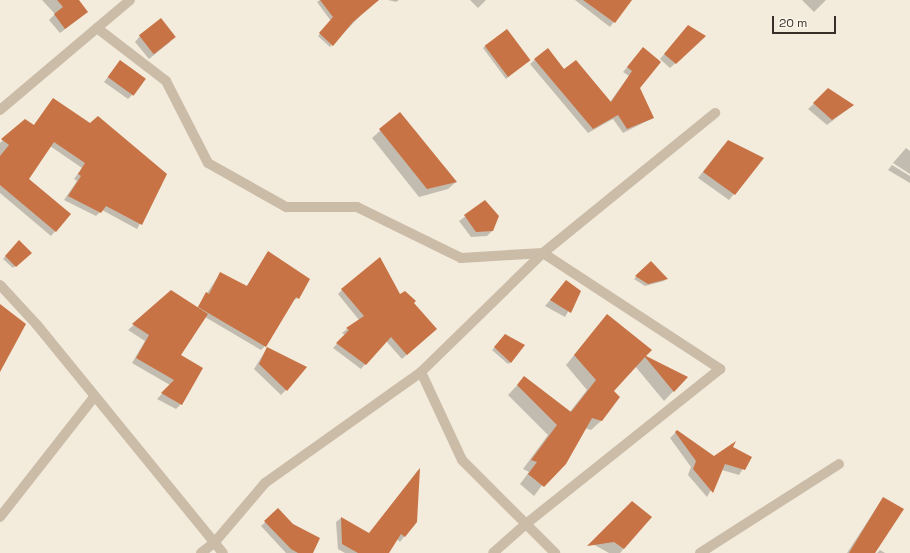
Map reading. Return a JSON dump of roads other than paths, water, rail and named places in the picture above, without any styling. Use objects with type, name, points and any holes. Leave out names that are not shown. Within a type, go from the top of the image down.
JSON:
[{"type":"street","points":[[0,110],[130,0]]},
{"type":"street","points":[[97,28],[166,81],[208,163],[286,207],[357,207],[461,258],[543,253],[720,369],[527,523],[493,553]]},
{"type":"street","points":[[201,553],[214,543],[265,483],[421,372],[543,253],[715,113]]},
{"type":"street","points":[[0,285],[38,325],[94,397],[223,553]]},
{"type":"street","points":[[421,372],[462,460],[527,523],[555,553]]},
{"type":"street","points":[[0,517],[94,397]]},
{"type":"street","points":[[700,553],[839,464]]}]
